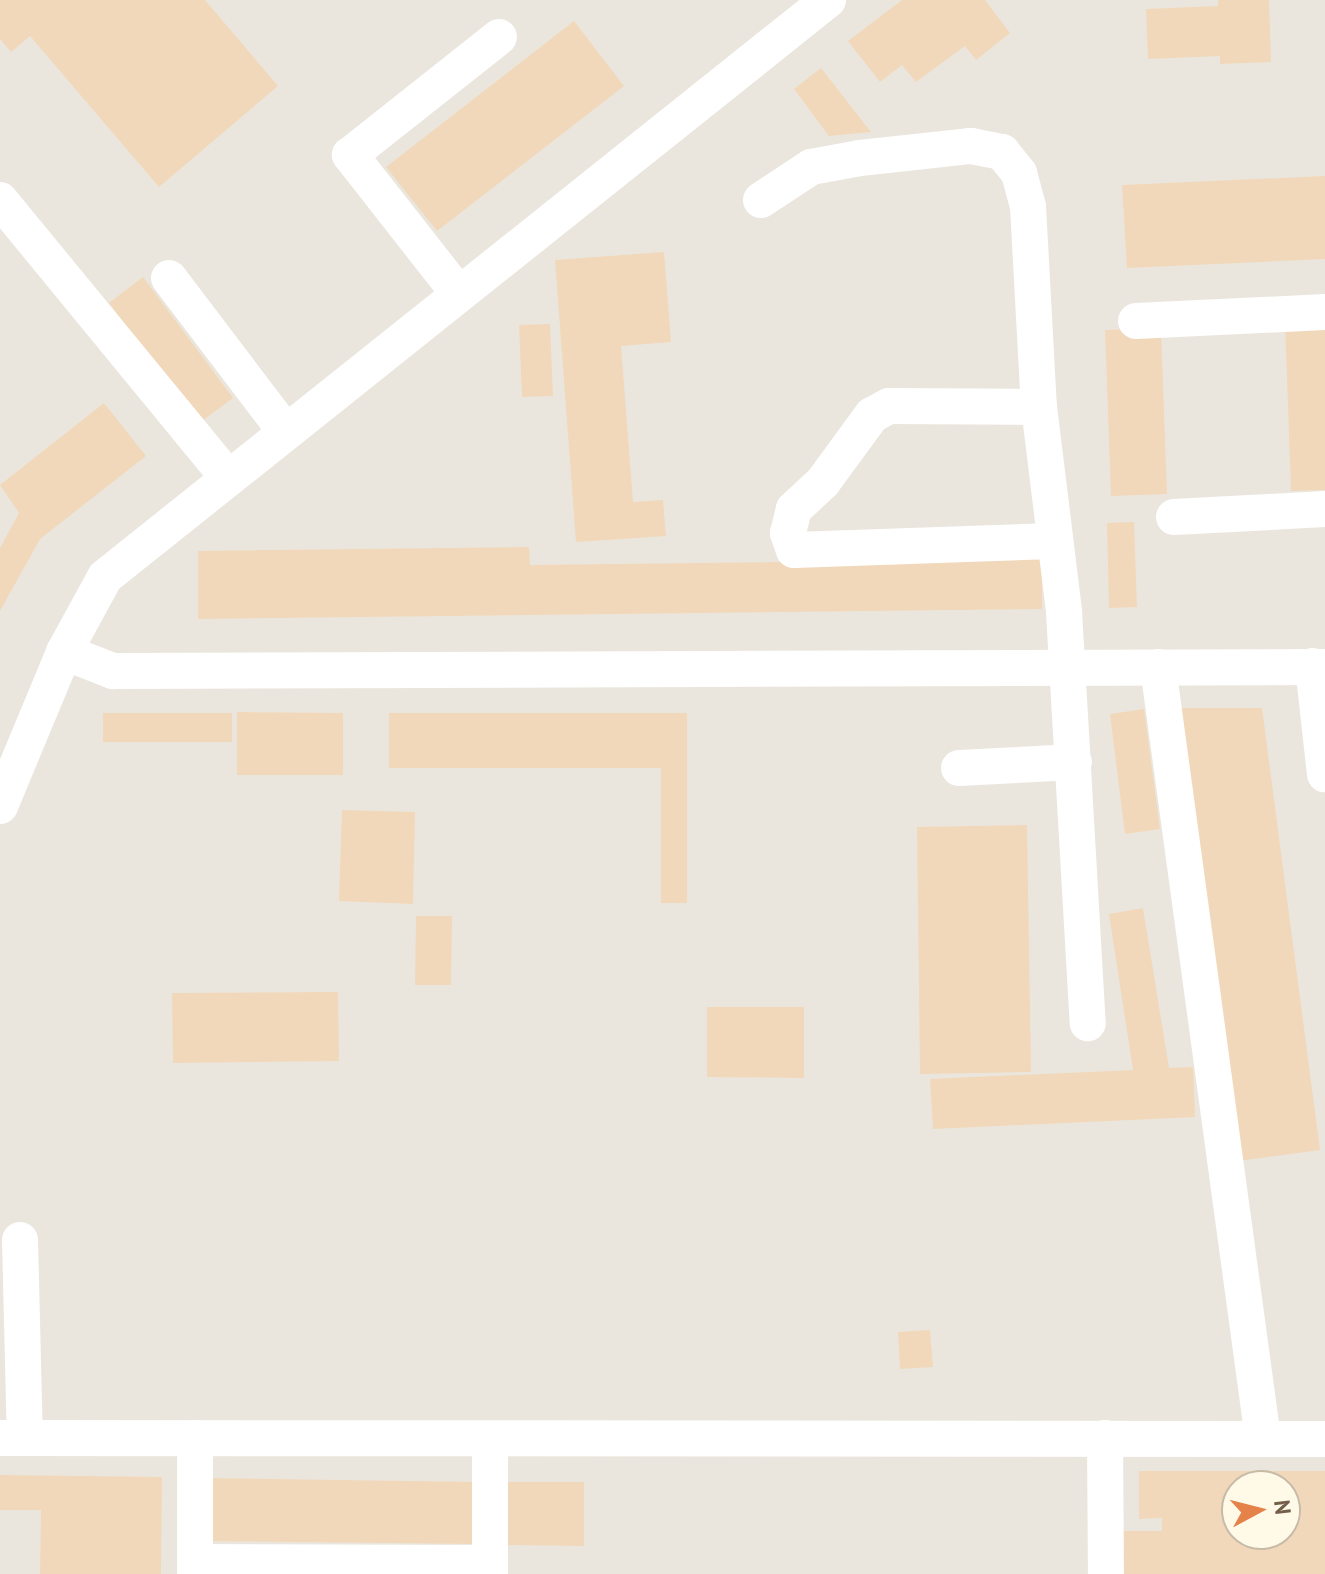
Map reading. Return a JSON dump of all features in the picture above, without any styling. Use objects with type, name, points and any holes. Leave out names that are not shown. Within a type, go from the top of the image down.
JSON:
[{"type":"street","points":[[0,806],[12,746],[105,577],[828,0]]},
{"type":"street","points":[[459,294],[350,155],[499,37]]},
{"type":"street","points":[[761,200],[811,167],[971,146],[1002,152],[1019,173],[1028,206],[1039,407],[1067,667],[1088,1023]]},
{"type":"street","points":[[0,200],[228,478]]},
{"type":"street","points":[[169,278],[286,432]]},
{"type":"street","points":[[1136,321],[1325,312]]},
{"type":"street","points":[[1039,407],[889,406],[872,415],[823,482],[794,509],[788,533],[794,550],[1054,541]]},
{"type":"street","points":[[1174,517],[1325,509]]},
{"type":"street","points":[[64,652],[113,671],[1319,666],[1325,774]]},
{"type":"street","points":[[1158,667],[1263,1439]]},
{"type":"street","points":[[959,768],[1074,762]]},
{"type":"street","points":[[20,1240],[12,1438],[1325,1439]]},
{"type":"street","points":[[195,1438],[195,1568],[490,1568],[490,1439]]},
{"type":"street","points":[[1105,1438],[1106,1574]]},
{"type":"shaded area","points":[[0,0],[1325,0],[1325,1574],[0,1574]]},
{"type":"building","points":[[0,0],[205,0],[278,86],[159,187],[30,36],[11,52],[0,39]]},
{"type":"building","points":[[902,0],[985,0],[1010,33],[976,60],[965,46],[916,82],[902,65],[880,82],[848,41]]},
{"type":"building","points":[[1218,0],[1269,0],[1271,62],[1220,64],[1220,56],[1148,59],[1146,9],[1218,6]]},
{"type":"building","points":[[574,21],[624,86],[437,231],[386,167]]},
{"type":"building","points":[[821,68],[871,132],[829,136],[794,89]]},
{"type":"building","points":[[1325,176],[1325,259],[1127,268],[1122,185]]},
{"type":"building","points":[[664,252],[671,342],[621,346],[633,502],[663,500],[666,536],[576,542],[555,260]]},
{"type":"building","points":[[143,277],[233,398],[199,423],[109,303]]},
{"type":"building","points":[[1325,322],[1325,490],[1291,491],[1285,323]]},
{"type":"building","points":[[550,324],[553,396],[522,397],[519,325]]},
{"type":"building","points":[[1161,328],[1167,494],[1111,496],[1105,330]]},
{"type":"building","points":[[104,403],[146,456],[40,539],[0,611],[0,548],[19,513],[0,485]]},
{"type":"building","points":[[1134,522],[1137,607],[1109,608],[1107,523]]},
{"type":"building","points":[[529,547],[530,565],[1042,559],[1042,609],[198,619],[198,551]]},
{"type":"building","points":[[1171,708],[1262,708],[1320,1150],[1230,1162]]},
{"type":"building","points":[[1144,709],[1160,829],[1125,834],[1110,714]]},
{"type":"building","points":[[237,712],[343,713],[343,775],[237,775]]},
{"type":"building","points":[[103,713],[232,713],[232,742],[103,742]]},
{"type":"building","points":[[389,713],[687,713],[687,903],[661,903],[661,768],[389,768]]},
{"type":"building","points":[[342,810],[415,812],[413,904],[339,901]]},
{"type":"building","points":[[1027,825],[1031,1072],[920,1074],[917,827]]},
{"type":"building","points":[[1143,908],[1169,1068],[1193,1067],[1195,1117],[933,1129],[930,1079],[1133,1070],[1109,914]]},
{"type":"building","points":[[416,916],[452,916],[451,985],[415,985]]},
{"type":"building","points":[[338,992],[339,1061],[173,1063],[172,993]]},
{"type":"building","points":[[707,1007],[804,1007],[804,1078],[707,1077]]},
{"type":"building","points":[[930,1330],[933,1367],[900,1369],[898,1332]]},
{"type":"building","points":[[1139,1471],[1221,1471],[1221,1550],[1301,1550],[1301,1471],[1325,1471],[1325,1574],[1109,1574],[1109,1531],[1162,1531],[1162,1518],[1139,1519]]},
{"type":"building","points":[[0,1475],[162,1477],[161,1574],[40,1574],[41,1510],[0,1510]]},
{"type":"building","points":[[207,1478],[479,1482],[478,1544],[206,1541]]},
{"type":"building","points":[[498,1482],[584,1482],[584,1546],[498,1545]]}]
